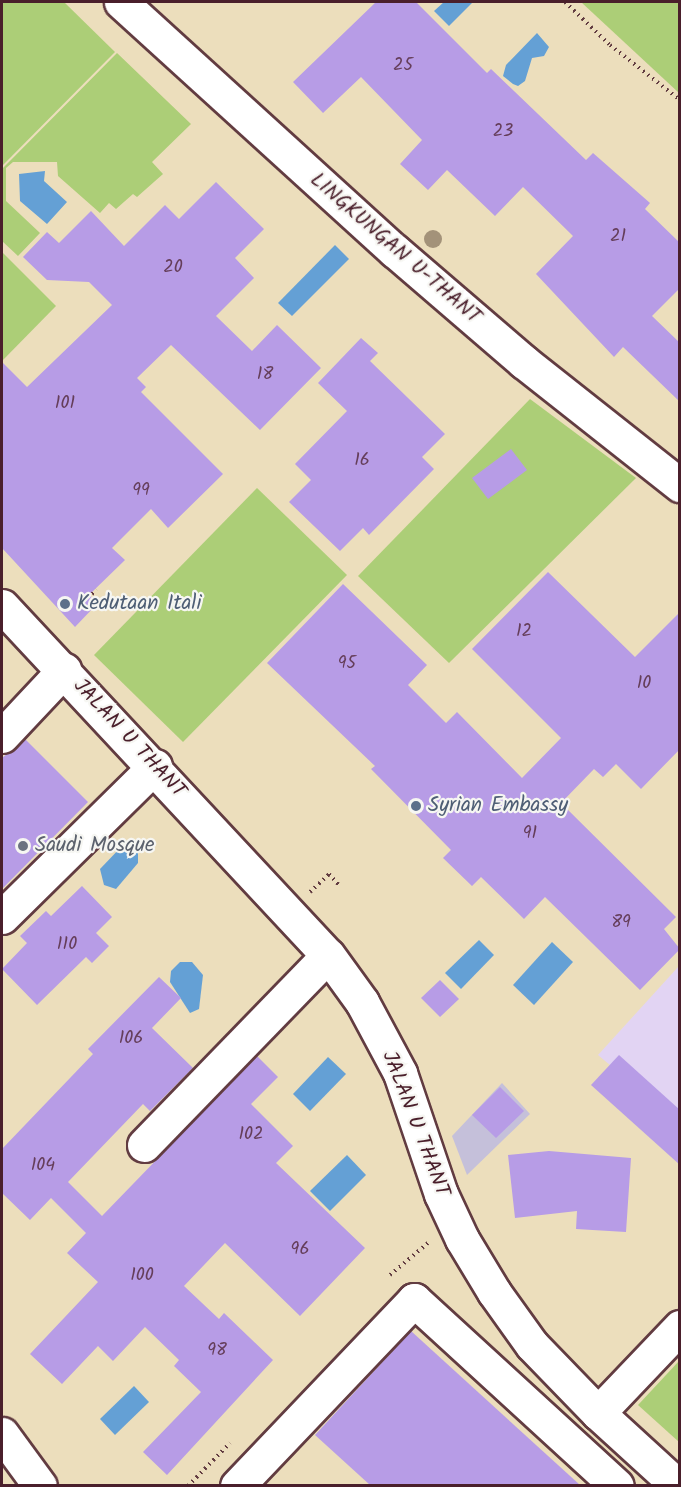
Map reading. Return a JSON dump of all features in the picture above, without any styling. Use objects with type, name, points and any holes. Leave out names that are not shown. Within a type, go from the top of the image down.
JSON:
[{"type":"street","name":"LINGKUNGAN U-THANT","points":[[122,2],[395,251],[524,362],[680,485]]},
{"type":"street","name":"JALAN U THANT","points":[[2,606],[155,766],[328,955],[362,1002],[400,1073],[441,1194],[462,1239],[532,1346],[598,1413],[678,1485]]},
{"type":"street","points":[[2,736],[64,670]]},
{"type":"street","points":[[2,917],[155,766]]},
{"type":"street","points":[[144,1146],[328,955]]},
{"type":"street","points":[[237,1485],[414,1300],[617,1485]]},
{"type":"street","points":[[598,1413],[680,1327]]},
{"type":"street","points":[[2,1434],[40,1485]]},
{"type":"path","points":[[565,2],[610,45],[680,100]]},
{"type":"path","points":[[92,594],[97,590]]},
{"type":"path","points":[[314,888],[329,874],[339,885]]},
{"type":"shaded area","points":[[679,966],[679,1123],[598,1055]]},
{"type":"shaded area","points":[[502,1083],[530,1114],[467,1175],[452,1136]]},
{"type":"green space","points":[[2,2],[64,2],[115,52],[2,166]]},
{"type":"green space","points":[[581,2],[679,2],[679,93]]},
{"type":"green space","points":[[117,53],[191,124],[152,162],[163,174],[137,197],[133,194],[116,209],[109,203],[100,213],[58,176],[57,162],[13,162],[6,168],[6,201],[40,233],[18,256],[2,241],[2,169]]},
{"type":"green space","points":[[2,252],[56,306],[2,361]]},
{"type":"green space","points":[[530,399],[636,478],[449,663],[358,576]]},
{"type":"green space","points":[[257,488],[347,575],[183,742],[94,655]]},
{"type":"green space","points":[[679,1361],[679,1442],[638,1405]]},
{"type":"water","points":[[444,2],[473,2],[449,26],[434,11]]},
{"type":"water","points":[[537,33],[549,47],[544,56],[532,58],[525,81],[518,86],[513,84],[503,76],[506,65]]},
{"type":"water","points":[[45,171],[44,181],[67,202],[47,224],[20,201],[19,174]]},
{"type":"water","points":[[335,245],[349,259],[292,316],[278,303]]},
{"type":"water","points":[[131,844],[138,849],[138,863],[116,889],[104,885],[100,869],[123,845]]},
{"type":"water","points":[[479,940],[494,955],[461,989],[445,973]]},
{"type":"water","points":[[552,942],[573,962],[534,1005],[513,985]]},
{"type":"water","points":[[180,962],[192,962],[203,975],[199,1009],[190,1013],[170,982],[171,971]]},
{"type":"water","points":[[328,1057],[346,1074],[310,1111],[293,1094]]},
{"type":"water","points":[[347,1155],[366,1175],[330,1211],[310,1191]]},
{"type":"water","points":[[134,1386],[149,1402],[115,1435],[100,1419]]},
{"type":"building","points":[[376,2],[416,2],[487,73],[491,69],[586,160],[593,153],[650,203],[645,209],[680,243],[680,288],[652,316],[680,343],[680,402],[623,347],[614,357],[536,274],[573,236],[523,187],[495,216],[447,170],[428,190],[400,164],[422,140],[361,77],[323,113],[293,82]]},
{"type":"building","points":[[216,182],[264,229],[235,258],[254,278],[216,316],[252,351],[277,325],[321,368],[260,430],[171,345],[137,378],[146,387],[141,392],[223,474],[168,528],[151,509],[112,548],[125,560],[90,594],[95,606],[75,627],[2,548],[2,362],[27,387],[112,305],[89,282],[47,280],[23,257],[47,232],[59,243],[91,211],[124,246],[165,205],[179,219]]},
{"type":"building","points":[[361,338],[378,353],[370,361],[445,434],[422,457],[434,469],[369,535],[363,528],[340,551],[289,502],[311,480],[295,464],[347,411],[318,383]]},
{"type":"building","points":[[511,449],[527,470],[488,499],[472,478]]},
{"type":"building","points":[[548,572],[635,657],[680,612],[680,749],[641,789],[616,764],[603,777],[594,769],[561,803],[676,917],[664,929],[680,949],[640,990],[545,897],[524,919],[481,877],[472,886],[443,858],[451,850],[371,769],[375,766],[267,663],[343,584],[427,665],[408,685],[446,723],[457,712],[522,778],[561,738],[472,649]]},
{"type":"building","name":"Saudi Mosque","points":[[25,739],[88,802],[2,889],[2,758]]},
{"type":"building","points":[[82,886],[112,917],[96,933],[109,946],[92,963],[86,957],[37,1005],[2,969],[27,943],[20,936],[46,911],[51,916]]},
{"type":"building","points":[[159,977],[181,998],[152,1028],[193,1068],[150,1111],[143,1104],[68,1182],[102,1216],[257,1056],[278,1077],[251,1104],[293,1146],[276,1163],[365,1248],[300,1316],[225,1243],[184,1286],[219,1319],[224,1313],[273,1360],[167,1475],[143,1452],[201,1392],[174,1366],[179,1360],[145,1327],[113,1361],[98,1346],[62,1384],[30,1354],[98,1282],[67,1253],[86,1233],[51,1198],[30,1220],[2,1193],[2,1149],[93,1054],[88,1049]]},
{"type":"building","points":[[440,980],[459,999],[440,1017],[421,998]]},
{"type":"building","points":[[619,1055],[680,1110],[680,1165],[591,1085]]},
{"type":"building","points":[[500,1087],[524,1111],[496,1138],[472,1115]]},
{"type":"building","points":[[549,1151],[631,1158],[626,1232],[576,1229],[577,1211],[515,1218],[508,1155]]},
{"type":"building","points":[[411,1331],[580,1485],[370,1485],[315,1435]]},
{"type":"place","name":"Kedutaan Itali","points":[[65,604]]},
{"type":"place","name":"Syrian Embassy","points":[[416,806]]},
{"type":"place","name":"Saudi Mosque","points":[[23,846]]}]
